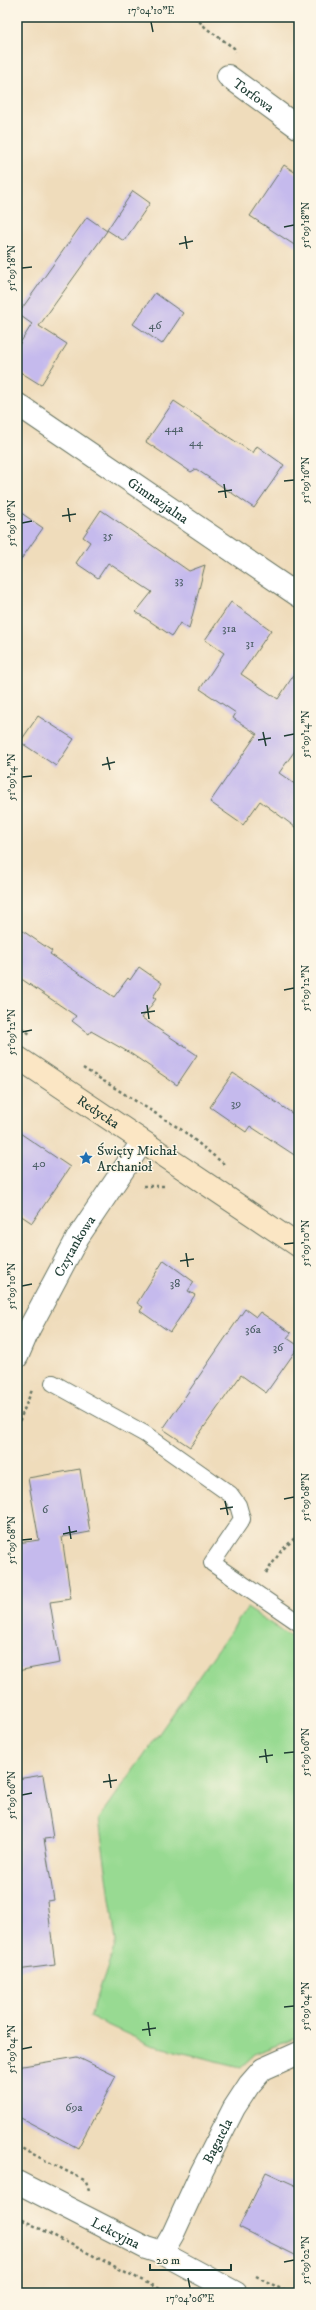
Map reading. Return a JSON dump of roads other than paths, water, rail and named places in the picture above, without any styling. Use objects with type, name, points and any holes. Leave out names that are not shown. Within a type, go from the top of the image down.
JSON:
[{"type":"street","name":"Torfowa","points":[[228,76],[299,128]]},
{"type":"street","name":"Gimnazjalna","points":[[17,404],[299,596]]},
{"type":"street","name":"Redycka","points":[[17,1057],[299,1246]]},
{"type":"street","name":"Czytankowa","points":[[17,1357],[29,1329],[78,1237],[142,1142]]},
{"type":"street","name":"Bagatela","points":[[162,2253],[173,2234],[234,2108],[249,2085],[263,2069],[299,2053]]},
{"type":"street","name":"Lekcyjna","points":[[17,2182],[146,2248],[162,2253],[236,2293]]},
{"type":"lane","points":[[53,1383],[145,1434],[230,1494],[238,1505],[242,1519],[212,1563],[299,1623]]},
{"type":"place","name":"Święty Michał Archanioł","points":[[86,1158]]}]
